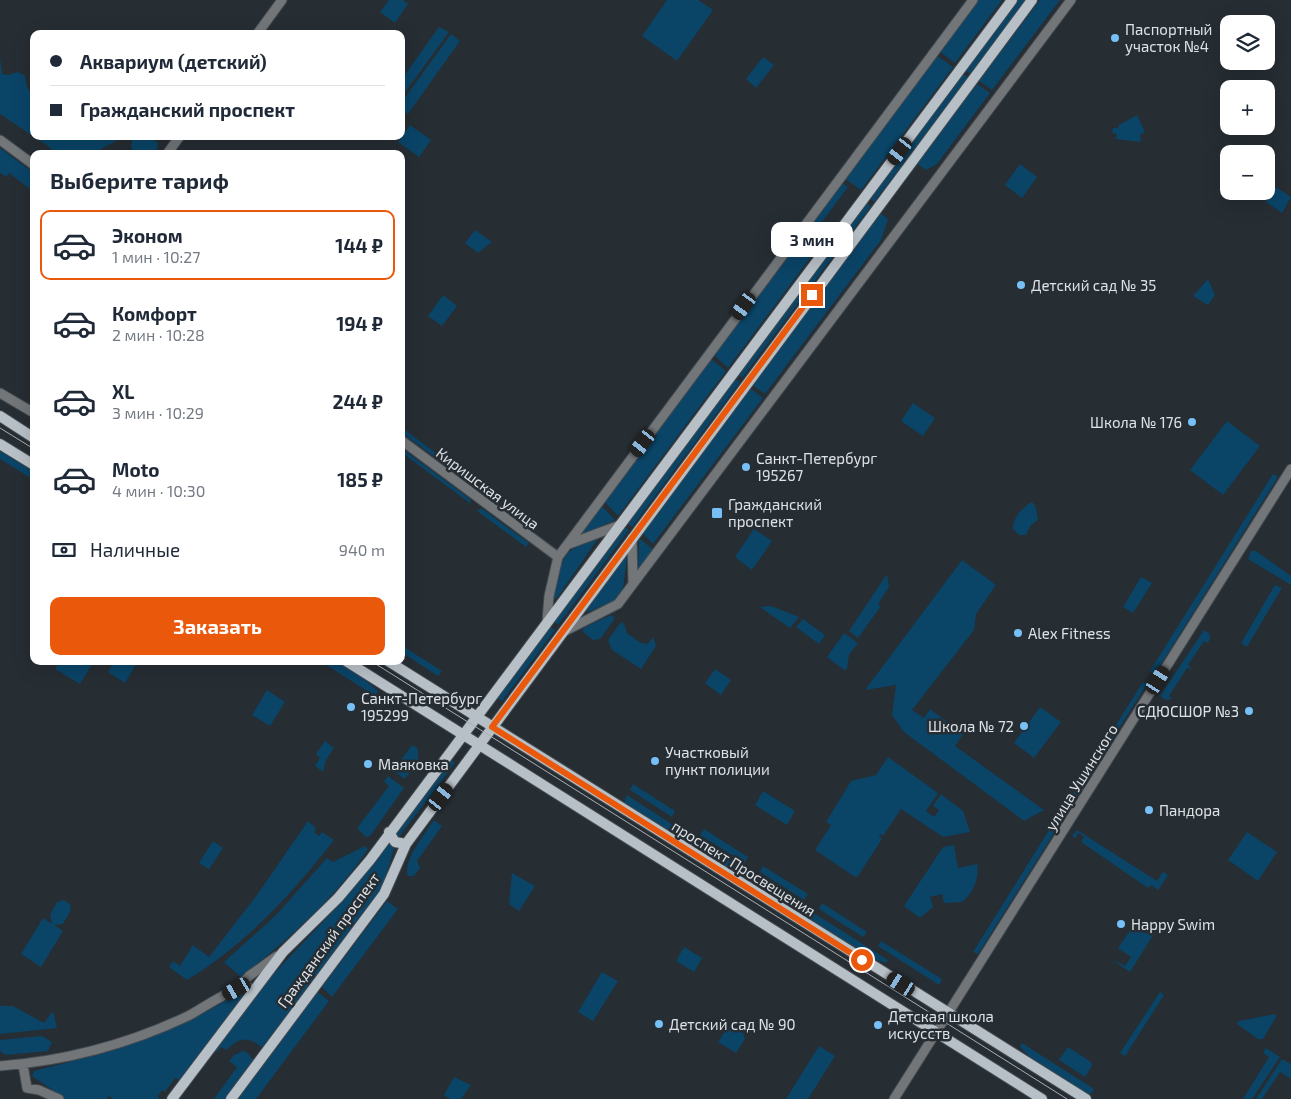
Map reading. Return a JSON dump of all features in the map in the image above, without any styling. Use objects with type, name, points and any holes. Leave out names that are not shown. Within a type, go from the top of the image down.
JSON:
[{"type":"main road","name":"Гражданский проспект","points":[[172,1099],[284,952],[338,898],[389,832],[1012,0]]},
{"type":"main road","name":"Гражданский проспект","points":[[231,1099],[384,894],[406,844],[1032,0]]},
{"type":"main road","points":[[0,416],[30,435]]},
{"type":"main road","points":[[0,444],[30,463]]},
{"type":"main road","points":[[352,665],[1042,1099]]},
{"type":"main road","name":"проспект Просвещения","points":[[394,665],[1086,1099]]},
{"type":"main road","points":[[389,832],[394,842],[406,844]]},
{"type":"street","points":[[260,30],[282,0]]},
{"type":"street","points":[[547,621],[551,588],[558,558],[973,0]]},
{"type":"street","points":[[564,632],[618,604],[1071,0]]},
{"type":"street","points":[[0,140],[30,162]]},
{"type":"street","points":[[0,393],[30,411]]},
{"type":"street","name":"Киришская улица","points":[[405,443],[558,558]]},
{"type":"street","name":"улица Ушинского","points":[[894,1099],[1291,469]]},
{"type":"street","points":[[568,545],[620,525]]},
{"type":"street","points":[[632,538],[634,584]]},
{"type":"street","points":[[0,1066],[67,1057],[131,1038],[188,1016],[237,989],[249,976],[284,952]]},
{"type":"street","points":[[237,989],[249,987],[252,993]]},
{"type":"street","points":[[23,1064],[26,1088],[45,1092],[59,1099]]},
{"type":"shaded area","points":[[389,0],[403,0],[408,4],[395,23],[380,12]]},
{"type":"shaded area","points":[[667,0],[698,0],[713,10],[677,61],[642,36]]},
{"type":"shaded area","points":[[977,0],[1002,0],[955,63],[939,51]]},
{"type":"shaded area","points":[[1018,0],[1025,0],[970,74],[965,70]]},
{"type":"shaded area","points":[[1040,0],[1060,0],[992,90],[979,81]]},
{"type":"shaded area","points":[[439,27],[449,32],[405,92],[405,74]]},
{"type":"shaded area","points":[[451,34],[460,41],[408,114],[405,112],[405,97]]},
{"type":"shaded area","points":[[936,55],[953,67],[861,190],[844,178]]},
{"type":"shaded area","points":[[0,57],[2,74],[8,75],[18,72],[25,76],[27,87],[30,91],[30,134],[0,114]]},
{"type":"shaded area","points":[[763,57],[774,65],[756,88],[746,79]]},
{"type":"shaded area","points":[[963,74],[968,77],[874,202],[870,198]]},
{"type":"shaded area","points":[[977,84],[990,93],[937,164],[926,170],[917,164]]},
{"type":"shaded area","points":[[1137,115],[1145,132],[1140,135],[1141,142],[1116,139],[1117,134],[1112,133],[1113,128],[1118,128],[1119,125]]},
{"type":"shaded area","points":[[410,125],[431,140],[419,157],[398,142],[399,140],[405,140],[405,132]]},
{"type":"shaded area","points":[[39,140],[117,140],[100,150],[52,150]]},
{"type":"shaded area","points":[[132,140],[154,140],[158,143],[155,150],[133,150]]},
{"type":"shaded area","points":[[0,148],[30,170],[30,189],[9,173],[6,177],[0,173]]},
{"type":"shaded area","points":[[1020,164],[1037,177],[1022,198],[1005,185]]},
{"type":"shaded area","points":[[841,182],[848,187],[818,227],[812,222]]},
{"type":"shaded area","points":[[1276,187],[1291,197],[1282,213],[1266,202],[1267,200],[1275,200]]},
{"type":"shaded area","points":[[867,203],[871,206],[742,378],[738,375]]},
{"type":"shaded area","points":[[880,213],[888,219],[881,240],[765,394],[752,385]]},
{"type":"shaded area","points":[[808,226],[825,238],[728,368],[713,354]]},
{"type":"shaded area","points":[[475,230],[492,242],[478,253],[465,243]]},
{"type":"shaded area","points":[[1208,279],[1215,295],[1208,305],[1193,296]]},
{"type":"shaded area","points":[[443,295],[457,306],[442,326],[428,316]]},
{"type":"shaded area","points":[[710,358],[726,371],[618,516],[604,501]]},
{"type":"shaded area","points":[[735,379],[740,382],[632,527],[627,523]]},
{"type":"shaded area","points":[[750,388],[763,398],[653,544],[642,533]]},
{"type":"shaded area","points":[[913,403],[935,418],[923,436],[901,421]]},
{"type":"shaded area","points":[[1227,421],[1260,446],[1223,495],[1190,470]]},
{"type":"shaded area","points":[[405,430],[469,478],[467,481],[405,435]]},
{"type":"shaded area","points":[[0,451],[30,470],[30,478],[0,459]]},
{"type":"shaded area","points":[[405,451],[470,499],[471,504],[405,455]]},
{"type":"shaded area","points":[[1273,474],[1278,477],[1155,674],[1150,671]]},
{"type":"shaded area","points":[[1032,502],[1036,507],[1038,520],[1031,525],[1026,535],[1019,535],[1013,529],[1014,521],[1022,510]]},
{"type":"shaded area","points":[[601,505],[615,520],[581,535],[580,534]]},
{"type":"shaded area","points":[[481,508],[529,543],[526,547],[477,511]]},
{"type":"shaded area","points":[[625,527],[629,530],[558,625],[554,622]]},
{"type":"shaded area","points":[[754,529],[772,541],[752,570],[735,557]]},
{"type":"shaded area","points":[[599,537],[557,598],[554,599],[559,569],[566,556],[576,547]]},
{"type":"shaded area","points":[[639,538],[655,551],[638,571]]},
{"type":"shaded area","points":[[1251,551],[1256,551],[1291,576],[1291,585],[1248,559]]},
{"type":"shaded area","points":[[624,557],[627,558],[622,595],[620,598],[588,612],[587,609]]},
{"type":"shaded area","points":[[962,560],[996,585],[976,614],[974,630],[912,710],[924,718],[930,709],[963,734],[955,746],[1044,810],[1024,821],[904,732],[892,715],[896,685],[865,690]]},
{"type":"shaded area","points":[[887,574],[889,587],[878,604],[881,606],[858,638],[849,631]]},
{"type":"shaded area","points":[[1141,577],[1152,583],[1133,613],[1123,607]]},
{"type":"shaded area","points":[[1275,585],[1282,588],[1247,647],[1241,643]]},
{"type":"shaded area","points":[[771,606],[799,617],[790,628],[760,607]]},
{"type":"shaded area","points":[[611,615],[615,618],[600,639],[593,640],[582,631],[585,627]]},
{"type":"shaded area","points":[[803,619],[825,635],[819,644],[796,627]]},
{"type":"shaded area","points":[[621,622],[624,624],[627,633],[641,643],[648,644],[653,637],[656,646],[641,669],[612,650],[608,640]]},
{"type":"shaded area","points":[[550,627],[555,630],[502,701],[497,698]]},
{"type":"shaded area","points":[[1204,630],[1209,633],[1208,643],[1204,641],[1188,665],[1192,669],[1187,668],[1169,696],[1172,699],[1166,700],[1160,696]]},
{"type":"shaded area","points":[[844,633],[858,643],[849,655],[847,669],[844,670],[827,657]]},
{"type":"shaded area","points":[[405,648],[442,671],[438,676],[405,655]]},
{"type":"shaded area","points":[[58,665],[92,665],[80,684],[55,669]]},
{"type":"shaded area","points":[[112,665],[136,665],[125,683],[108,672]]},
{"type":"shaded area","points":[[326,665],[340,665],[359,675],[378,691],[375,696]]},
{"type":"shaded area","points":[[715,669],[731,680],[721,695],[705,683]]},
{"type":"shaded area","points":[[1143,682],[1147,684],[1063,817],[1059,815]]},
{"type":"shaded area","points":[[267,690],[285,702],[270,726],[252,715]]},
{"type":"shaded area","points":[[1040,707],[1061,722],[1034,758],[1014,743]]},
{"type":"shaded area","points":[[325,741],[334,748],[326,760],[323,772],[315,766],[320,758],[316,754]]},
{"type":"shaded area","points":[[412,745],[418,749],[418,761],[405,779],[393,771]]},
{"type":"shaded area","points":[[888,757],[938,793],[926,811],[934,817],[939,810],[933,806],[941,794],[963,811],[970,832],[943,837],[901,809],[883,836],[880,834],[879,836],[882,839],[858,876],[855,877],[815,850],[831,825],[826,822],[851,781],[876,775]]},
{"type":"shaded area","points":[[450,759],[455,763],[398,838],[395,833]]},
{"type":"shaded area","points":[[388,776],[404,788],[370,836],[366,837],[357,828],[389,786],[384,782]]},
{"type":"shaded area","points":[[633,784],[675,811],[672,817],[630,790]]},
{"type":"shaded area","points":[[763,791],[795,811],[787,825],[755,805]]},
{"type":"shaded area","points":[[627,795],[693,838],[689,844],[624,802]]},
{"type":"shaded area","points":[[1056,819],[1061,822],[978,954],[973,952]]},
{"type":"shaded area","points":[[434,820],[442,826],[417,861],[420,868],[414,876],[408,876],[408,863],[411,855]]},
{"type":"shaded area","points":[[308,821],[316,828],[314,832],[319,836],[322,832],[334,840],[285,899],[229,951],[187,980],[169,967],[173,961],[180,966],[193,945],[209,957],[257,895]]},
{"type":"shaded area","points":[[704,829],[748,857],[745,863],[700,835]]},
{"type":"shaded area","points":[[1077,830],[1157,881],[1163,872],[1168,875],[1158,890],[1151,885],[1148,888],[1081,842],[1084,837],[1079,833],[1075,838],[1072,836]]},
{"type":"shaded area","points":[[1247,832],[1277,852],[1258,881],[1228,860]]},
{"type":"shaded area","points":[[698,840],[741,868],[737,874],[694,847]]},
{"type":"shaded area","points":[[213,841],[223,848],[209,869],[199,863]]},
{"type":"shaded area","points":[[389,843],[395,845],[383,886],[262,1048],[253,1041],[240,1040],[227,1050],[221,1047],[217,1052],[215,1050],[262,986],[342,902]]},
{"type":"shaded area","points":[[954,845],[958,868],[977,864],[975,885],[962,902],[944,903],[942,894],[930,897],[933,907],[920,918],[904,906],[943,847]]},
{"type":"shaded area","points":[[365,846],[368,849],[341,885],[325,902],[293,933],[241,977],[224,962],[276,915],[327,858],[333,862]]},
{"type":"shaded area","points":[[763,866],[808,894],[804,900],[760,872]]},
{"type":"shaded area","points":[[749,872],[888,960],[886,963],[871,958],[745,878]]},
{"type":"shaded area","points":[[512,873],[535,886],[519,911],[509,904]]},
{"type":"shaded area","points":[[64,900],[71,905],[70,912],[63,924],[54,925],[63,931],[41,967],[21,954],[43,918],[52,924],[50,915],[57,902]]},
{"type":"shaded area","points":[[387,901],[398,909],[332,997],[322,987]]},
{"type":"shaded area","points":[[822,903],[867,932],[863,937],[819,909]]},
{"type":"shaded area","points":[[1133,926],[1146,934],[1151,927],[1155,932],[1130,972],[1111,959],[1125,966],[1131,957],[1118,948]]},
{"type":"shaded area","points":[[881,941],[942,979],[939,985],[878,946]]},
{"type":"shaded area","points":[[684,947],[702,958],[694,972],[676,961]]},
{"type":"shaded area","points":[[602,972],[618,981],[593,1021],[578,1012]]},
{"type":"shaded area","points":[[244,990],[246,991],[180,1080],[175,1078],[165,1092],[162,1090],[158,1096],[159,1099],[113,1099],[109,1096],[106,1099],[66,1099],[32,1076],[34,1071],[91,1056],[168,1030]]},
{"type":"shaded area","points":[[1160,992],[1164,995],[1125,1056],[1120,1053]]},
{"type":"shaded area","points":[[319,993],[329,1001],[256,1099],[238,1099],[316,994]]},
{"type":"shaded area","points":[[0,1006],[13,1006],[44,1023],[53,1011],[57,1028],[0,1034]]},
{"type":"shaded area","points":[[1275,1014],[1276,1017],[1263,1039],[1258,1039],[1237,1024],[1239,1021]]},
{"type":"shaded area","points":[[730,1024],[743,1032],[745,1039],[736,1053],[718,1042]]},
{"type":"shaded area","points":[[42,1036],[52,1042],[48,1051],[5,1055],[0,1051],[0,1040]]},
{"type":"shaded area","points":[[1022,1043],[1094,1089],[1091,1094],[1088,1094],[1032,1059],[1020,1047]]},
{"type":"shaded area","points":[[819,1046],[835,1056],[808,1099],[786,1099]]},
{"type":"shaded area","points":[[1068,1047],[1091,1062],[1092,1066],[1085,1077],[1059,1060]]},
{"type":"shaded area","points":[[1266,1048],[1280,1057],[1252,1099],[1243,1099],[1269,1057],[1263,1053]]},
{"type":"shaded area","points":[[243,1051],[248,1053],[254,1061],[225,1099],[214,1099],[237,1067],[229,1061],[234,1055]]},
{"type":"shaded area","points":[[1282,1059],[1291,1064],[1291,1079],[1280,1072],[1262,1099],[1256,1099]]},
{"type":"shaded area","points":[[454,1077],[471,1085],[461,1099],[450,1099],[444,1095]]},
{"type":"tram line","points":[[0,428],[30,447]]},
{"type":"tram line","points":[[377,665],[1067,1099]]},
{"type":"place","name":"Паспортный участок №4","points":[[1115,38]]},
{"type":"place","name":"Детский сад № 35","points":[[1021,285]]},
{"type":"place","name":"Школа № 176","points":[[1192,422]]},
{"type":"place","name":"Санкт-Петербург 195267","points":[[746,467]]},
{"type":"place","name":"Гражданский проспект","points":[[717,513]]},
{"type":"place","name":"Alex Fitness","points":[[1018,633]]},
{"type":"place","name":"Санкт-Петербург 195299","points":[[351,707]]},
{"type":"place","name":"СДЮСШОР №3","points":[[1249,711]]},
{"type":"place","name":"Школа № 72","points":[[1024,726]]},
{"type":"place","name":"Участковый пункт полиции","points":[[655,761]]},
{"type":"place","name":"Маяковка","points":[[368,764]]},
{"type":"place","name":"Пандора","points":[[1149,810]]},
{"type":"place","name":"Happy Swim","points":[[1121,924]]},
{"type":"place","name":"Детский сад № 90","points":[[659,1024]]},
{"type":"place","name":"Детская школа искусств","points":[[878,1025]]},
{"type":"route","points":[[812,295],[492,727],[862,960]]}]
